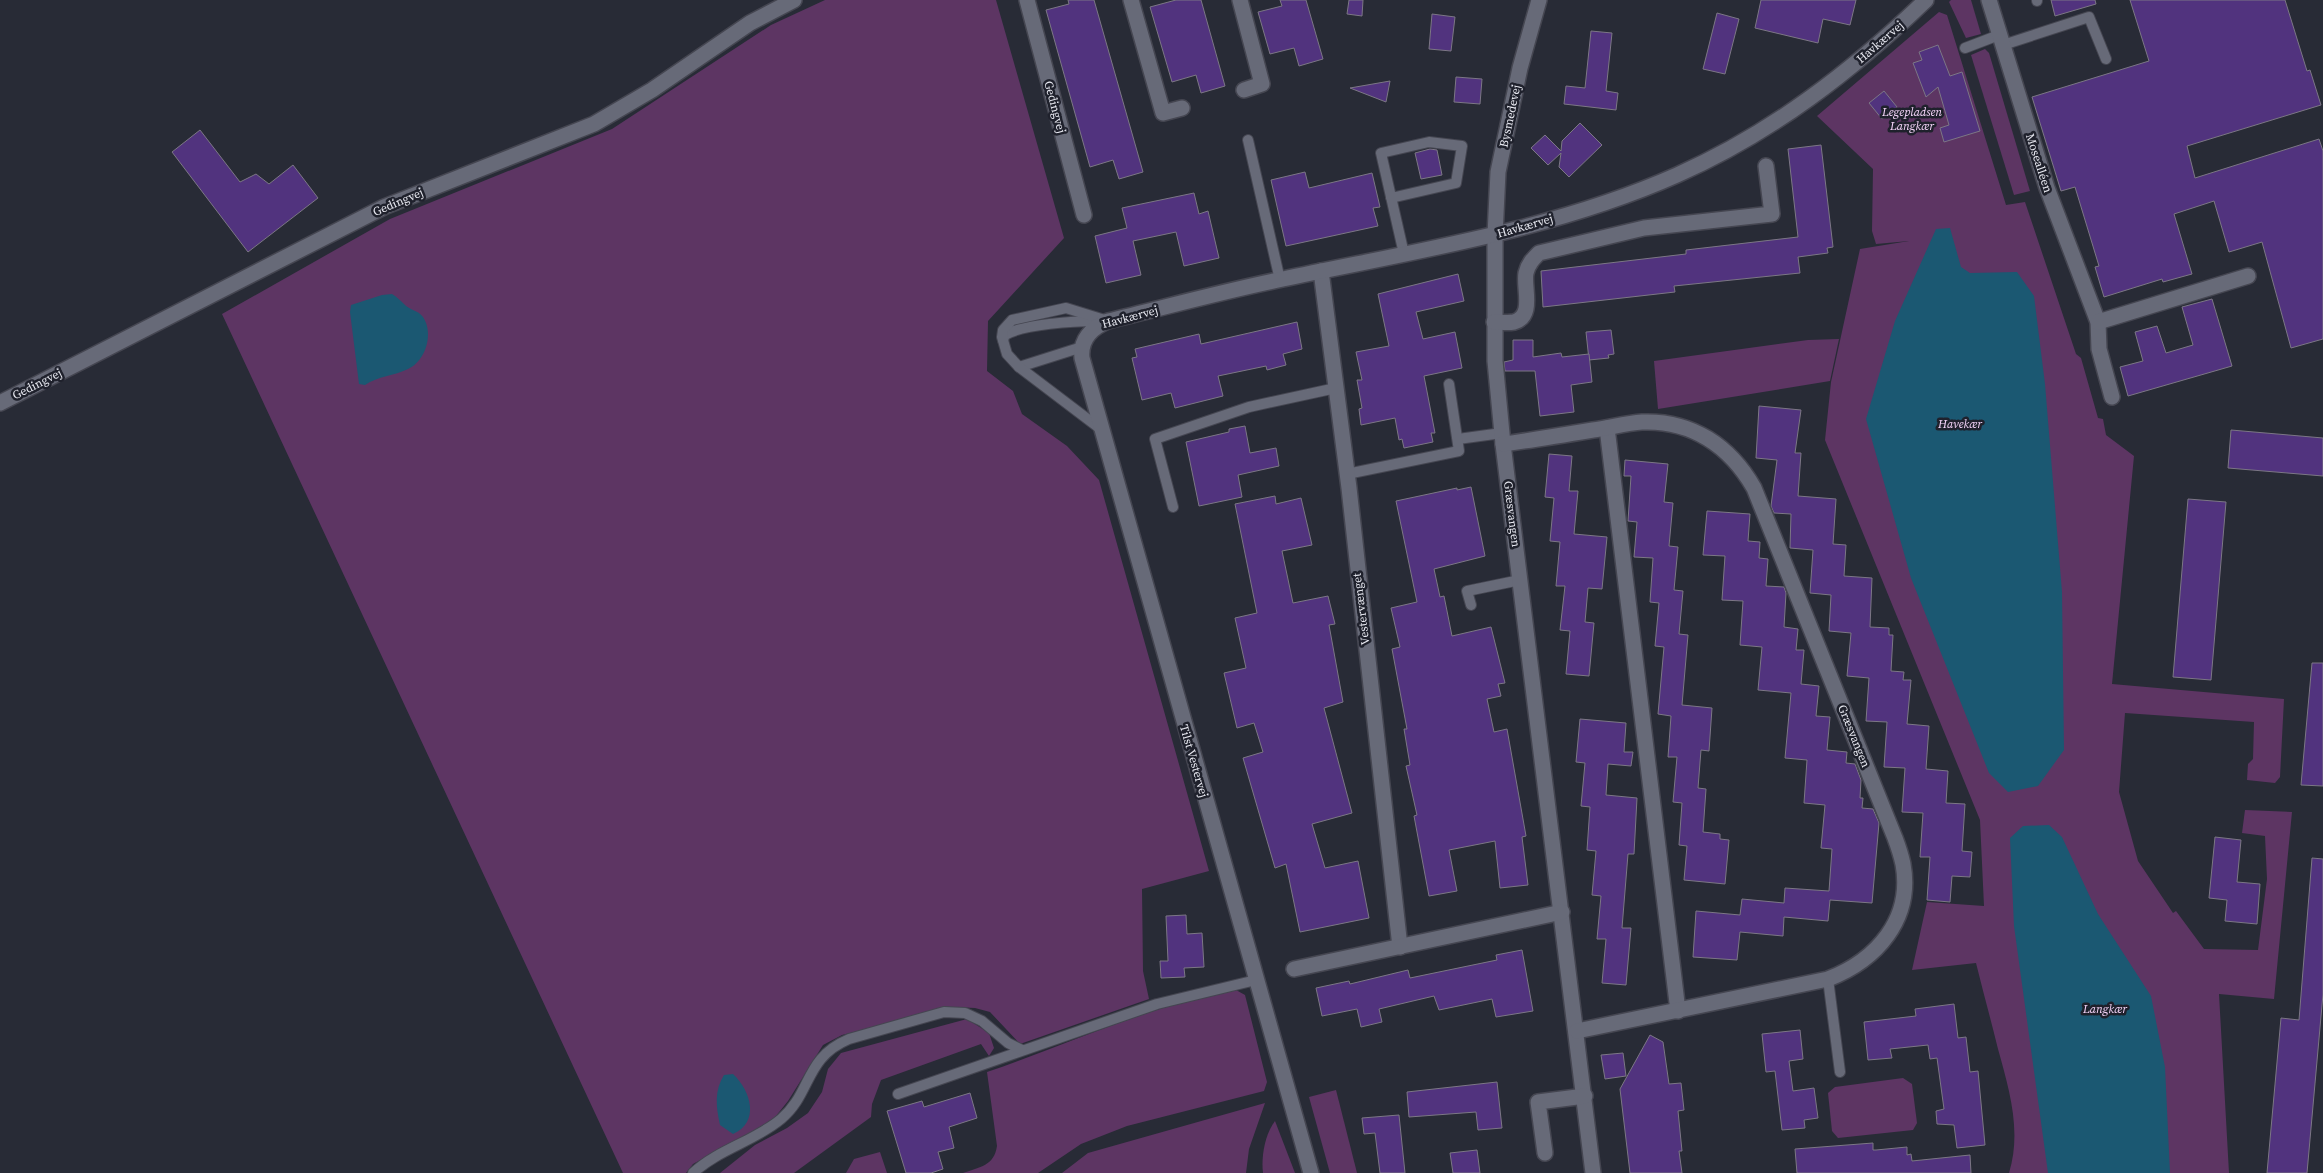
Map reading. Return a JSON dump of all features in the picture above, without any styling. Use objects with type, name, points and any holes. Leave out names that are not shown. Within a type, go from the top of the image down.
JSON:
[{"type":"street","name":"Gedingvej","points":[[0,403],[384,207],[594,124],[652,90],[750,23],[794,0]]},
{"type":"street","name":"Gedingvej","points":[[1027,0],[1084,215]]},
{"type":"street","points":[[1131,0],[1163,113],[1182,108]]},
{"type":"street","points":[[1240,0],[1262,84],[1244,90]]},
{"type":"street","name":"Bysmedevej","points":[[1495,235],[1498,172],[1520,68],[1539,0]]},
{"type":"street","name":"Havkærvej","points":[[1082,348],[1093,329],[1108,321],[1280,280],[1495,235],[1622,198],[1679,174],[1751,137],[1814,96],[1880,44],[1926,0]]},
{"type":"street","name":"Mosealléen","points":[[1989,0],[2047,188],[2098,322],[2099,349],[2112,397]]},
{"type":"street","points":[[1494,322],[1514,322],[1523,315],[1527,305],[1526,274],[1530,263],[1539,253],[1644,228],[1772,214],[1766,166]]},
{"type":"street","name":"Græsvangen","points":[[1495,235],[1495,361],[1502,438],[1577,1031],[1593,1173]]},
{"type":"street","name":"Vestervænget","points":[[1321,271],[1347,474],[1400,947]]},
{"type":"street","points":[[2098,322],[2248,276]]},
{"type":"street","name":"Tilst Vestervej","points":[[1082,348],[1082,358],[1311,1173]]},
{"type":"street","name":"Græsvangen","points":[[1502,438],[1607,428],[1642,422],[1666,423],[1689,429],[1710,438],[1728,452],[1743,468],[1754,488],[1891,829],[1903,864],[1904,891],[1897,917],[1884,941],[1868,958],[1850,971],[1828,979],[1577,1031]]},
{"type":"street","points":[[1607,428],[1678,1011]]},
{"type":"street","points":[[1294,969],[1562,912]]},
{"type":"street","points":[[1545,1153],[1538,1102],[1584,1096]]},
{"type":"lane","points":[[1965,48],[2089,17],[2106,59]]},
{"type":"lane","points":[[1248,140],[1280,280]]},
{"type":"lane","points":[[1392,198],[1456,183],[1462,146],[1429,142],[1381,153],[1404,254]]},
{"type":"lane","points":[[1102,430],[1019,367],[1003,346],[1003,330],[1006,324],[1018,318],[1066,308],[1108,321]]},
{"type":"lane","points":[[1019,367],[1082,348]]},
{"type":"lane","points":[[1347,474],[1460,451],[1449,384]]},
{"type":"lane","points":[[1173,507],[1156,440],[1249,408],[1336,388]]},
{"type":"lane","points":[[1458,440],[1502,438]]},
{"type":"lane","points":[[1471,606],[1468,591],[1520,580]]},
{"type":"lane","points":[[1828,979],[1840,1072]]},
{"type":"lane","points":[[898,1094],[1157,1004],[1256,980]]},
{"type":"lane","points":[[693,1173],[720,1153],[781,1119],[790,1110],[820,1058],[836,1045],[849,1039],[944,1012],[965,1013],[982,1021],[1008,1043],[1022,1050]]},
{"type":"green space","points":[[825,0],[996,0],[1064,238],[988,321],[987,371],[1013,391],[1022,414],[1067,446],[1099,480],[1209,871],[1142,889],[1143,971],[1149,999],[1020,1044],[990,1012],[975,1008],[953,1007],[842,1035],[823,1045],[788,1101],[772,1121],[693,1164],[686,1173],[623,1173],[222,314],[390,219],[612,129],[771,25]]},
{"type":"green space","points":[[1951,0],[1971,0],[1981,34],[1966,38],[1949,2]]},
{"type":"green space","points":[[1939,12],[1947,15],[2006,205],[2025,202],[2076,354],[2081,358],[2098,418],[2103,419],[2106,435],[2134,456],[2112,684],[2284,699],[2280,777],[2275,783],[2247,780],[2248,764],[2253,759],[2254,722],[2125,713],[2119,792],[2138,861],[2173,913],[2176,911],[2204,949],[2258,950],[2267,879],[2265,836],[2242,833],[2245,810],[2292,812],[2274,999],[2219,994],[2229,1173],[2009,1173],[2014,1142],[2010,1095],[1976,963],[1912,970],[1927,902],[1984,906],[1980,820],[1825,440],[1831,382],[1860,249],[1909,241],[1876,244],[1872,231],[1873,169],[1817,116]]},
{"type":"green space","points":[[1985,49],[1989,53],[2030,191],[2014,195],[1971,55]]},
{"type":"green space","points":[[1839,339],[1830,381],[1658,409],[1654,361],[1808,340]]},
{"type":"green space","points":[[1236,990],[1245,995],[1267,1082],[1264,1091],[1127,1126],[1081,1144],[1038,1173],[963,1173],[989,1162],[993,1158],[997,1146],[987,1072],[1141,1015],[1172,1005]]},
{"type":"green space","points":[[967,1019],[989,1033],[994,1048],[989,1056],[981,1044],[881,1080],[872,1104],[871,1117],[794,1173],[720,1173],[755,1145],[787,1128],[808,1113],[822,1092],[828,1069],[841,1053]]},
{"type":"green space","points":[[1903,1078],[1912,1084],[1917,1123],[1913,1130],[1838,1138],[1832,1131],[1828,1093],[1835,1087]]},
{"type":"green space","points":[[1336,1090],[1357,1173],[1330,1173],[1309,1097]]},
{"type":"green space","points":[[1265,1103],[1249,1149],[1246,1173],[1062,1173],[1088,1153]]},
{"type":"green space","points":[[1275,1121],[1295,1173],[1263,1173],[1264,1146]]},
{"type":"green space","points":[[880,1152],[887,1173],[846,1173],[854,1159]]},
{"type":"water","points":[[1950,228],[1961,267],[1970,273],[2017,272],[2034,296],[2045,384],[2062,592],[2064,750],[2038,786],[2008,792],[1989,773],[1911,578],[1866,419],[1895,321],[1936,229]]},
{"type":"water","points":[[392,294],[423,317],[428,331],[424,353],[408,369],[365,385],[359,384],[350,312],[351,305],[382,295]]},
{"type":"water","points":[[2049,825],[2062,837],[2098,914],[2151,996],[2165,1067],[2170,1173],[2048,1173],[2014,926],[2010,838],[2023,826]]},
{"type":"water","points":[[733,1074],[748,1097],[750,1114],[747,1122],[733,1134],[720,1125],[717,1093],[724,1075]]},
{"type":"building","points":[[1068,0],[1094,0],[1143,172],[1119,179],[1113,160],[1090,167],[1046,10],[1069,4]]},
{"type":"building","points":[[1176,0],[1201,0],[1225,86],[1201,93],[1196,75],[1172,82],[1150,7]]},
{"type":"building","points":[[1280,0],[1306,0],[1323,59],[1299,66],[1294,48],[1270,54],[1258,12],[1282,6]]},
{"type":"building","points":[[1349,0],[1363,0],[1362,16],[1347,14]]},
{"type":"building","points":[[1761,0],[1856,0],[1850,25],[1823,19],[1818,43],[1755,28]]},
{"type":"building","points":[[2051,0],[2095,0],[2096,4],[2055,16]]},
{"type":"building","points":[[2130,0],[2285,0],[2307,71],[2310,70],[2321,105],[2187,146],[2195,178],[2319,139],[2323,151],[2323,339],[2291,348],[2262,242],[2229,252],[2214,201],[2174,214],[2192,274],[2163,282],[2162,279],[2104,297],[2095,267],[2099,266],[2075,187],[2061,191],[2032,97],[2149,61]]},
{"type":"building","points":[[1717,13],[1739,19],[1725,74],[1703,69]]},
{"type":"building","points":[[1432,14],[1455,17],[1451,51],[1429,49]]},
{"type":"building","points":[[1591,31],[1612,33],[1606,91],[1618,93],[1616,110],[1564,104],[1566,86],[1585,88]]},
{"type":"building","points":[[1938,45],[1950,76],[1962,72],[1980,131],[1944,142],[1940,128],[1949,125],[1938,87],[1926,97],[1913,63],[1922,60],[1919,52]]},
{"type":"building","points":[[1456,77],[1482,79],[1480,104],[1454,102]]},
{"type":"building","points":[[1390,81],[1386,102],[1350,88]]},
{"type":"building","points":[[1884,91],[1897,107],[1882,119],[1869,103]]},
{"type":"building","points":[[1580,123],[1602,145],[1569,177],[1559,167],[1561,153],[1548,165],[1531,148],[1545,135],[1561,151],[1562,141]]},
{"type":"building","points":[[200,130],[240,182],[256,174],[269,184],[293,165],[318,198],[248,252],[172,152]]},
{"type":"building","points":[[1821,145],[1833,247],[1827,248],[1828,253],[1798,257],[1800,273],[1674,286],[1675,292],[1543,307],[1541,271],[1686,254],[1686,250],[1798,237],[1788,149]]},
{"type":"building","points":[[1430,149],[1437,150],[1442,175],[1421,179],[1415,153]]},
{"type":"building","points":[[1305,172],[1309,188],[1372,173],[1380,207],[1373,208],[1378,226],[1286,246],[1271,180]]},
{"type":"building","points":[[1194,193],[1199,214],[1208,211],[1219,258],[1184,266],[1176,232],[1133,241],[1141,275],[1106,283],[1095,236],[1127,228],[1122,208]]},
{"type":"building","points":[[1458,274],[1464,301],[1416,312],[1423,339],[1455,332],[1462,368],[1424,376],[1435,433],[1431,433],[1433,442],[1404,448],[1402,439],[1399,440],[1395,418],[1361,425],[1359,409],[1362,408],[1357,380],[1362,380],[1356,352],[1389,346],[1378,294]]},
{"type":"building","points":[[2212,299],[2232,366],[2128,396],[2120,367],[2143,361],[2135,332],[2157,326],[2166,353],[2193,345],[2182,307]]},
{"type":"building","points":[[1297,322],[1302,349],[1283,354],[1286,365],[1267,370],[1266,366],[1218,376],[1223,396],[1175,408],[1171,393],[1142,400],[1132,358],[1137,357],[1135,349],[1199,334],[1201,344]]},
{"type":"building","points":[[1611,330],[1614,354],[1608,355],[1609,358],[1589,360],[1586,332]]},
{"type":"building","points":[[1513,340],[1533,340],[1533,357],[1561,353],[1562,357],[1589,354],[1592,382],[1571,385],[1574,412],[1540,416],[1535,371],[1505,371],[1504,362],[1513,360]]},
{"type":"building","points":[[1759,406],[1801,410],[1795,453],[1801,453],[1798,496],[1836,499],[1833,544],[1846,545],[1844,576],[1872,578],[1870,627],[1889,628],[1889,635],[1893,635],[1891,671],[1904,672],[1903,680],[1911,680],[1907,724],[1929,726],[1926,769],[1948,771],[1946,803],[1965,804],[1962,851],[1972,852],[1970,877],[1952,876],[1950,902],[1927,900],[1930,857],[1920,857],[1923,813],[1902,812],[1905,768],[1884,767],[1887,722],[1866,721],[1869,678],[1847,676],[1851,633],[1829,631],[1831,595],[1810,593],[1813,550],[1790,548],[1791,514],[1774,513],[1771,506],[1777,460],[1756,458]]},
{"type":"building","points":[[1245,426],[1250,453],[1276,448],[1279,466],[1238,475],[1242,497],[1199,506],[1186,442],[1229,432],[1229,429]]},
{"type":"building","points":[[2231,430],[2323,438],[2323,476],[2228,468]]},
{"type":"building","points":[[1549,454],[1572,456],[1569,491],[1578,491],[1574,534],[1607,537],[1602,589],[1588,588],[1585,622],[1594,623],[1589,676],[1566,674],[1570,631],[1560,630],[1565,586],[1556,586],[1560,542],[1550,541],[1554,498],[1545,497]]},
{"type":"building","points":[[1625,460],[1668,464],[1664,502],[1673,503],[1669,546],[1678,547],[1674,590],[1683,591],[1679,634],[1688,635],[1682,705],[1712,708],[1709,751],[1701,750],[1698,788],[1706,789],[1703,832],[1720,834],[1720,839],[1729,840],[1725,884],[1684,880],[1687,846],[1679,845],[1682,803],[1673,802],[1677,757],[1668,757],[1671,716],[1658,714],[1664,647],[1655,646],[1659,603],[1650,602],[1653,558],[1634,557],[1637,522],[1628,521],[1631,476],[1624,476]]},
{"type":"building","points":[[1471,487],[1485,556],[1434,569],[1440,597],[1444,596],[1452,636],[1491,627],[1505,683],[1498,684],[1501,696],[1487,699],[1494,732],[1507,729],[1526,836],[1522,837],[1528,885],[1500,888],[1495,841],[1449,850],[1457,891],[1429,896],[1414,816],[1417,815],[1406,766],[1410,765],[1404,729],[1407,729],[1392,649],[1400,647],[1391,608],[1417,602],[1396,501],[1457,488],[1457,490]]},
{"type":"building","points":[[1275,496],[1276,504],[1301,498],[1312,545],[1282,551],[1293,603],[1328,596],[1335,624],[1329,625],[1343,702],[1324,708],[1352,813],[1312,824],[1325,868],[1358,861],[1369,918],[1300,932],[1286,864],[1275,868],[1243,758],[1263,752],[1254,723],[1237,728],[1224,673],[1246,668],[1235,618],[1257,613],[1235,504]]},
{"type":"building","points":[[2188,499],[2226,502],[2211,680],[2173,677]]},
{"type":"building","points":[[1707,511],[1750,514],[1748,541],[1760,542],[1759,558],[1768,559],[1766,586],[1784,587],[1786,593],[1784,627],[1798,629],[1796,650],[1804,650],[1801,684],[1819,686],[1816,716],[1830,717],[1827,750],[1847,752],[1846,763],[1855,764],[1861,780],[1860,798],[1863,798],[1862,808],[1873,809],[1879,823],[1872,903],[1830,900],[1828,921],[1784,917],[1783,936],[1740,932],[1737,960],[1693,957],[1696,911],[1740,915],[1742,899],[1784,903],[1785,888],[1829,891],[1832,849],[1821,848],[1825,805],[1804,803],[1807,760],[1785,758],[1791,693],[1758,690],[1762,647],[1740,645],[1743,601],[1722,600],[1725,556],[1703,555]]},
{"type":"building","points":[[2312,663],[2323,663],[2323,786],[2301,785]]},
{"type":"building","points":[[1580,719],[1626,723],[1624,752],[1633,752],[1631,766],[1608,764],[1606,795],[1637,798],[1634,854],[1628,854],[1622,928],[1631,928],[1626,985],[1602,983],[1606,939],[1597,939],[1601,896],[1592,895],[1596,851],[1587,850],[1590,807],[1581,806],[1585,763],[1576,762]]},
{"type":"building","points":[[2215,837],[2241,840],[2237,882],[2260,884],[2257,924],[2225,921],[2227,900],[2209,898]]},
{"type":"building","points":[[2312,858],[2323,859],[2323,994],[2307,1173],[2267,1173],[2281,1018],[2299,1020]]},
{"type":"building","points":[[1186,915],[1187,934],[1202,933],[1204,967],[1184,968],[1185,977],[1161,978],[1160,961],[1168,961],[1166,916]]},
{"type":"building","points":[[1522,950],[1533,1011],[1496,1017],[1492,999],[1439,1010],[1434,996],[1379,1009],[1382,1022],[1361,1027],[1357,1009],[1322,1016],[1316,988],[1349,981],[1350,984],[1408,970],[1410,978],[1497,960],[1496,955]]},
{"type":"building","points":[[1954,1004],[1958,1038],[1966,1037],[1970,1072],[1978,1071],[1985,1145],[1957,1148],[1954,1125],[1937,1124],[1936,1111],[1944,1109],[1937,1058],[1930,1059],[1928,1045],[1890,1049],[1892,1058],[1868,1060],[1864,1022],[1916,1016],[1915,1009]]},
{"type":"building","points":[[1800,1030],[1803,1059],[1789,1061],[1793,1091],[1814,1088],[1818,1118],[1804,1120],[1805,1128],[1782,1130],[1775,1071],[1766,1072],[1762,1034]]},
{"type":"building","points":[[1650,1035],[1663,1042],[1669,1084],[1681,1083],[1684,1110],[1678,1111],[1682,1151],[1679,1151],[1682,1173],[1630,1173],[1620,1089]]},
{"type":"building","points":[[1623,1053],[1626,1076],[1605,1079],[1601,1055]]},
{"type":"building","points":[[1497,1082],[1502,1128],[1478,1130],[1476,1112],[1409,1117],[1407,1092]]},
{"type":"building","points":[[970,1093],[977,1118],[949,1127],[954,1148],[938,1152],[943,1169],[931,1173],[906,1173],[887,1111],[922,1101],[924,1107]]},
{"type":"building","points":[[1399,1115],[1405,1173],[1380,1173],[1375,1133],[1364,1134],[1362,1118]]},
{"type":"building","points":[[1873,1143],[1873,1150],[1907,1147],[1907,1155],[1911,1154],[1912,1161],[1970,1155],[1971,1173],[1797,1173],[1795,1149]]},
{"type":"building","points":[[1477,1150],[1480,1173],[1453,1173],[1450,1153]]},
{"type":"park label","name":"Legepladsen Langkær","points":[[1912,119]]},
{"type":"park label","name":"Havekær","points":[[1960,424]]},
{"type":"park label","name":"Langkær","points":[[2105,1009]]}]
